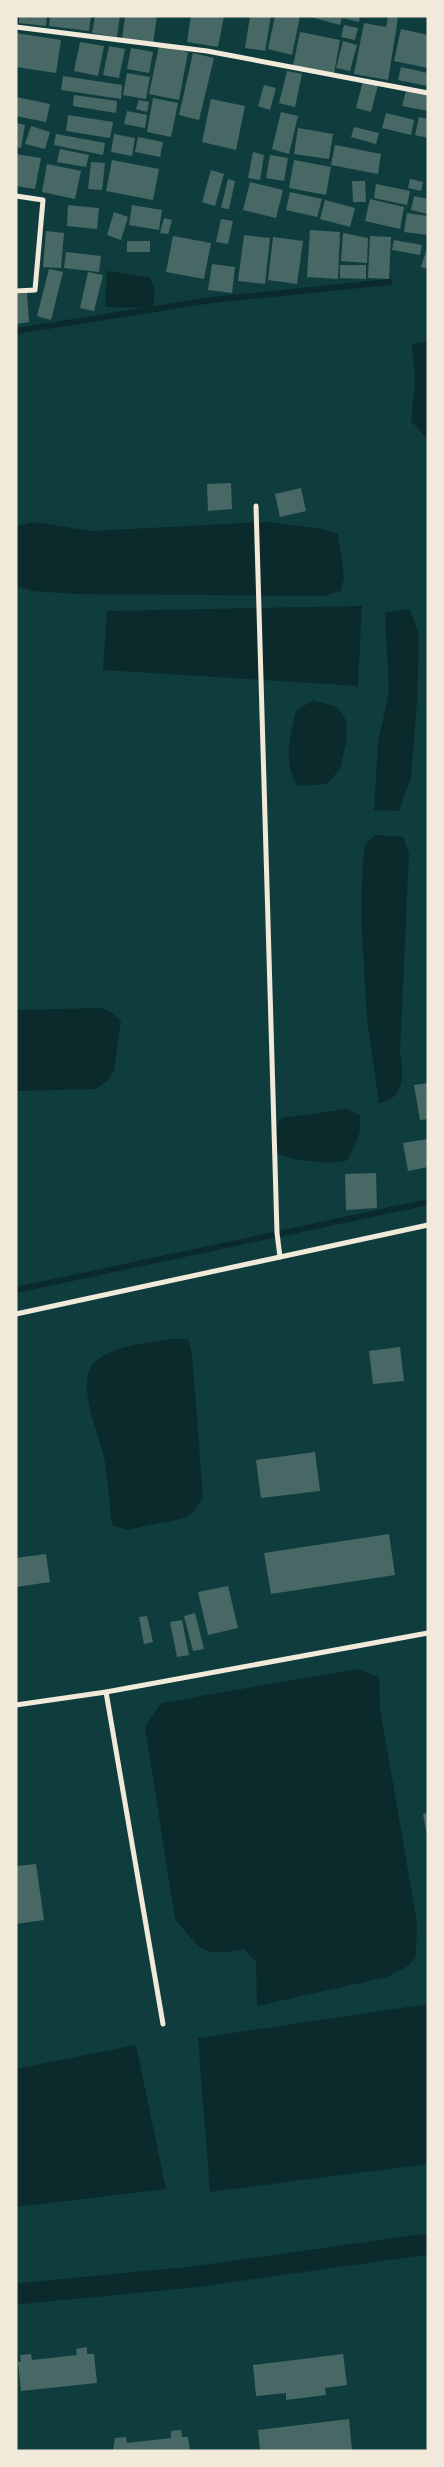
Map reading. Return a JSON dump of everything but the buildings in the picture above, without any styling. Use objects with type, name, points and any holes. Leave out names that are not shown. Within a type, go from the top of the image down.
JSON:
[{"type":"street","points":[[16,27],[207,51],[428,93]]},
{"type":"street","points":[[16,196],[42,200],[35,290],[16,291]]},
{"type":"street","points":[[256,506],[277,1233],[280,1256]]},
{"type":"street","points":[[16,1314],[428,1225]]},
{"type":"street","points":[[16,1705],[106,1692],[428,1633]]},
{"type":"street","points":[[106,1692],[162,2024]]},
{"type":"water","points":[[107,271],[150,277],[155,292],[153,308],[105,307]]},
{"type":"water","points":[[428,341],[428,440],[411,421],[415,381],[412,344]]},
{"type":"water","points":[[34,522],[91,531],[268,522],[324,529],[338,534],[344,577],[341,591],[324,596],[76,594],[33,591],[16,586],[16,526]]},
{"type":"water","points":[[362,606],[358,686],[103,670],[107,611]]},
{"type":"water","points":[[410,609],[419,635],[417,701],[411,777],[399,811],[374,810],[378,743],[389,692],[385,613]]},
{"type":"water","points":[[313,700],[337,707],[346,720],[347,739],[340,769],[327,784],[297,786],[290,767],[289,758],[292,730],[296,711]]},
{"type":"water","points":[[376,835],[403,837],[409,853],[400,1052],[402,1077],[401,1084],[394,1097],[379,1103],[367,1019],[361,908],[363,859],[366,843]]},
{"type":"water","points":[[101,1008],[111,1012],[121,1021],[114,1071],[107,1081],[96,1089],[16,1091],[16,1010]]},
{"type":"water","points":[[346,1109],[360,1115],[360,1132],[348,1160],[342,1162],[312,1161],[291,1158],[277,1153],[274,1130],[282,1118]]},
{"type":"water","points":[[168,1339],[188,1339],[192,1353],[203,1497],[194,1512],[185,1518],[127,1530],[112,1525],[107,1474],[89,1406],[87,1379],[91,1368],[98,1359],[113,1351]]},
{"type":"water","points":[[357,1669],[379,1677],[380,1708],[417,1923],[416,1957],[408,1966],[387,1977],[257,2006],[256,1962],[244,1949],[221,1952],[207,1951],[195,1942],[175,1919],[145,1727],[161,1703]]},
{"type":"water","points":[[428,2004],[428,2164],[210,2192],[198,2038]]},
{"type":"water","points":[[136,2045],[166,2189],[16,2207],[16,2069]]},
{"type":"waterway","points":[[16,331],[212,300],[389,282]]},
{"type":"waterway","points":[[16,1290],[428,1202]]},
{"type":"waterway","points":[[16,2294],[193,2277],[428,2244]]}]
